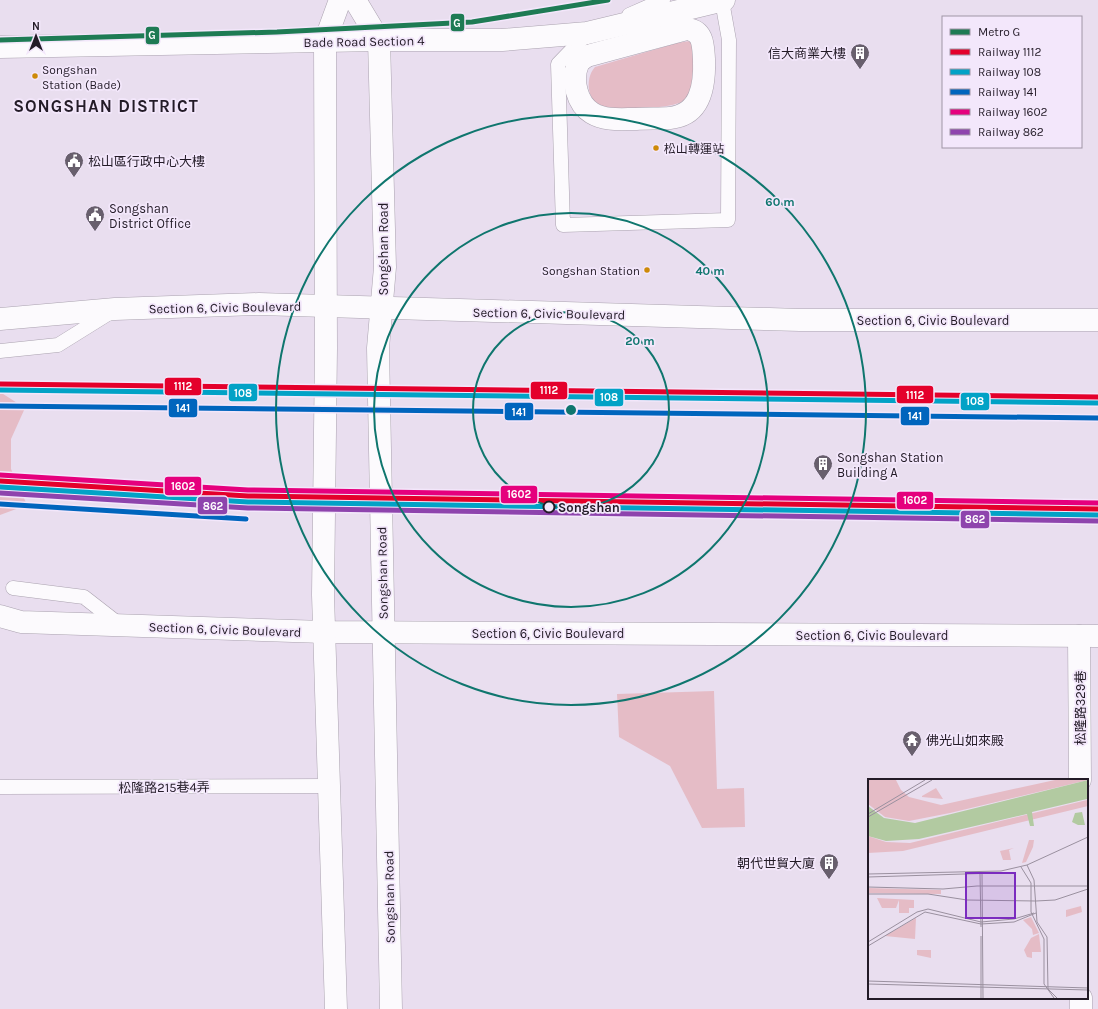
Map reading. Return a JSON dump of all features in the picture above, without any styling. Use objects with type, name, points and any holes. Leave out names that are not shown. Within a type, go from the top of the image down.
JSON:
[{"type":"main road","points":[[336,1009],[324,632],[326,306],[325,41],[340,0]]},
{"type":"main road","name":"Songshan Road","points":[[355,0],[379,40],[385,267],[378,348],[391,1009]]},
{"type":"main road","name":"Bade Road Section 4","points":[[0,47],[379,40],[502,40],[587,33],[723,1]]},
{"type":"main road","points":[[687,29],[693,30],[700,35],[703,43],[705,80],[699,99],[690,110],[672,118],[606,119],[592,113],[581,103],[576,91],[578,63],[587,56],[687,29]]},
{"type":"main road","name":"Section 6, Civic Boulevard","points":[[0,319],[115,309],[259,304],[382,309],[800,320],[1098,320]]},
{"type":"main road","name":"Section 6, Civic Boulevard","points":[[0,616],[21,622],[324,632],[1089,636]]},
{"type":"main road","name":"松隆路329巷","points":[[1080,779],[1089,636]]},
{"type":"lane","points":[[663,0],[587,33],[558,64],[563,225],[728,220],[729,40],[723,1]]},
{"type":"lane","points":[[0,351],[58,345],[115,309]]},
{"type":"lane","points":[[13,588],[84,597],[121,626]]},
{"type":"lane","name":"松隆路215巷4弄","points":[[0,788],[328,786]]},
{"type":"shaded area","points":[[690,41],[695,45],[694,75],[691,90],[683,101],[658,107],[613,110],[600,107],[595,102],[589,91],[589,78],[595,67],[677,43]]},
{"type":"shaded area","points":[[0,392],[25,408],[11,439],[11,469],[27,505],[0,515]]},
{"type":"shaded area","points":[[714,691],[717,789],[744,788],[745,827],[702,828],[670,766],[619,737],[617,694]]},
{"type":"metro line","name":"G","points":[[0,40],[277,32],[472,22],[608,0]]},
{"type":"rail line","name":"1112","points":[[0,384],[1098,397]]},
{"type":"rail line","name":"108","points":[[0,390],[1098,403]]},
{"type":"rail line","name":"141","points":[[0,406],[1098,418]]},
{"type":"rail line","name":"1602","points":[[0,475],[248,490],[1098,503]]},
{"type":"rail line","name":"1112","points":[[0,481],[248,496],[1098,509]]},
{"type":"rail line","name":"108","points":[[0,487],[248,502],[1098,515]]},
{"type":"rail line","name":"862","points":[[0,493],[248,508],[1098,521]]},
{"type":"rail line","name":"141","points":[[0,504],[246,519]]},
{"type":"place","name":"信大商業大樓","points":[[860,70]]},
{"type":"place","name":"Songshan Station (Bade)","points":[[35,76]]},
{"type":"place","name":"松山轉運站","points":[[656,148]]},
{"type":"place","name":"松山區行政中心大樓","points":[[74,178]]},
{"type":"place","name":"Songshan District Office","points":[[95,232]]},
{"type":"place","name":"Songshan Station","points":[[647,270]]},
{"type":"place","name":"Songshan Station Building A","points":[[823,481]]},
{"type":"place","name":"Songshan","points":[[549,507]]},
{"type":"place","name":"佛光山如來殿","points":[[912,757]]},
{"type":"place","name":"朝代世貿大廈","points":[[829,880]]},
{"type":"district","name":"SONGSHAN DISTRICT","points":[[106,106]]}]
